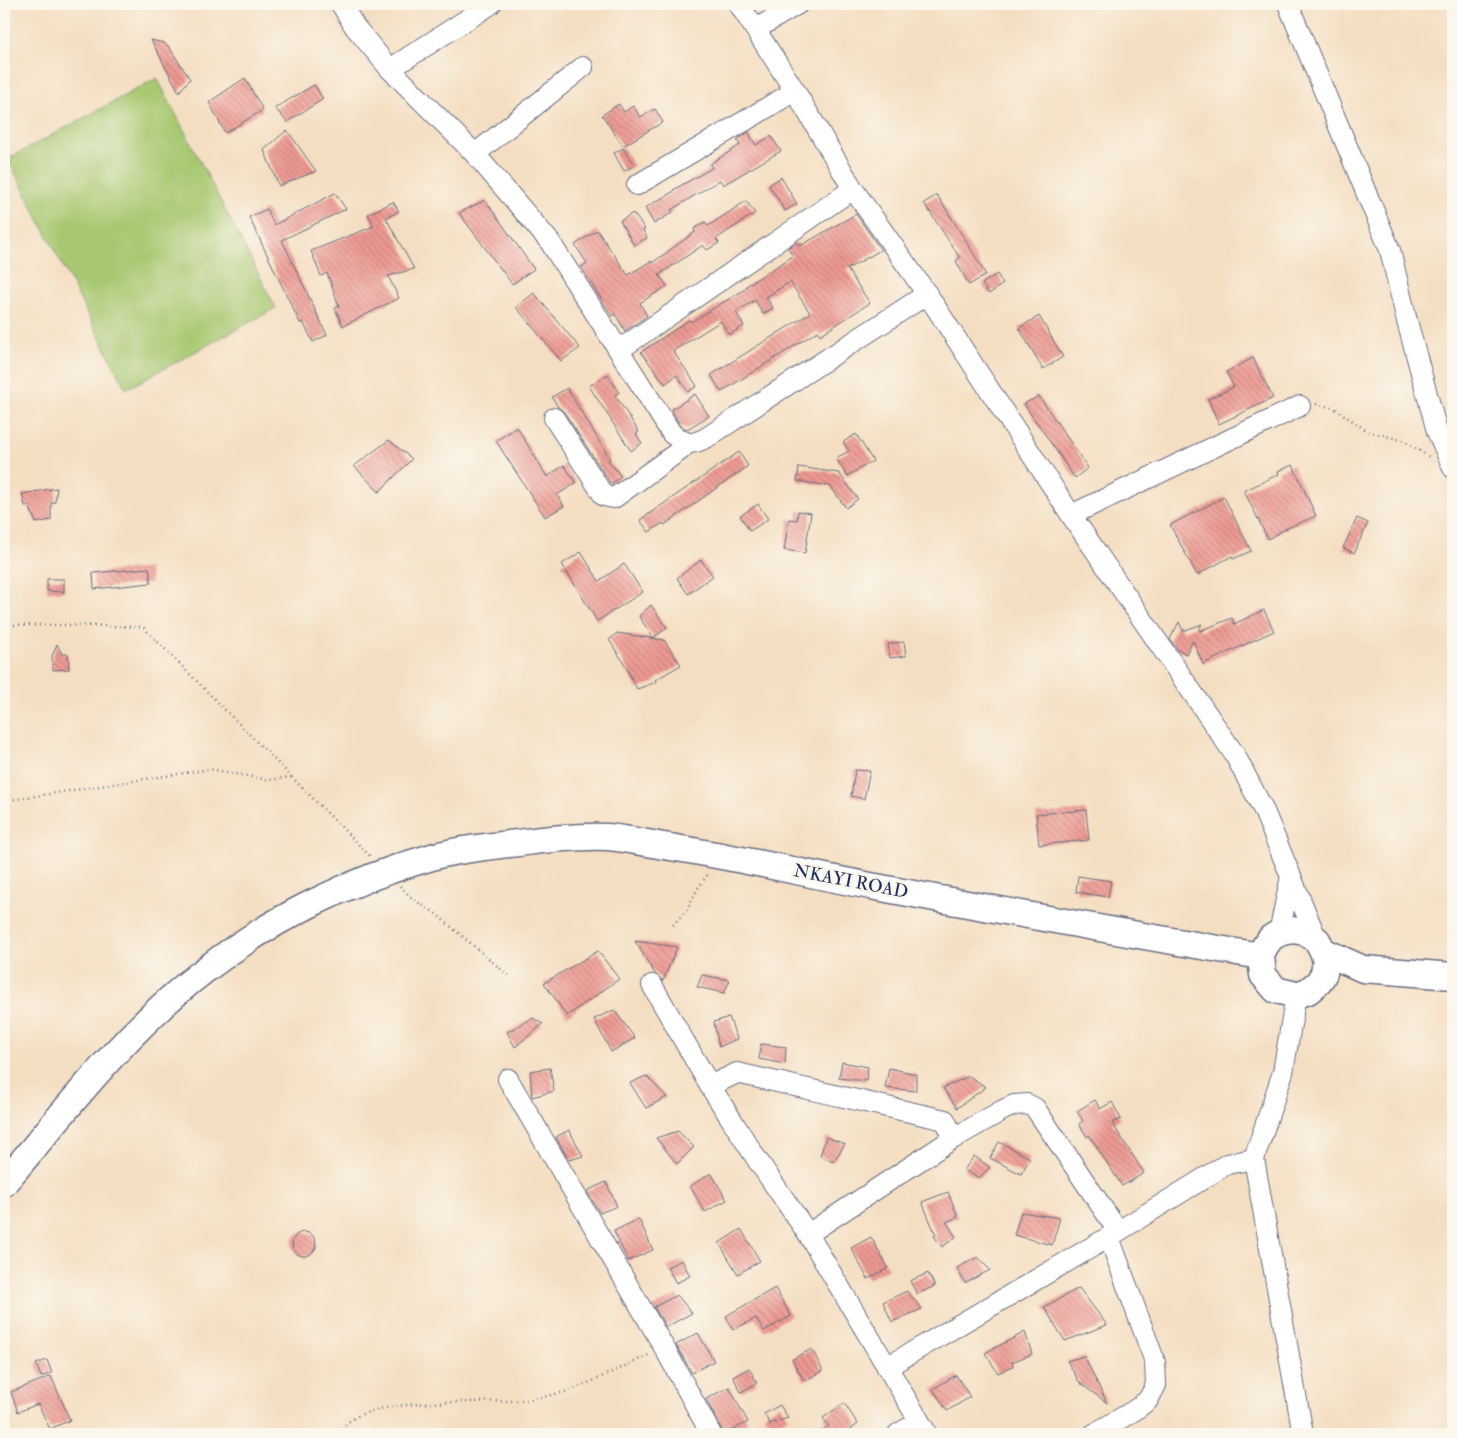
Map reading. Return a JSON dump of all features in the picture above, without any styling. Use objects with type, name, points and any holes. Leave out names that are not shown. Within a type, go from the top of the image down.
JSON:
[{"type":"main road","name":"NKAYI ROAD","points":[[4,1183],[131,1034],[174,994],[205,969],[256,934],[324,898],[385,871],[439,855],[486,846],[549,839],[610,838],[722,855],[1074,925],[1261,956]]},
{"type":"main road","points":[[1320,945],[1326,962],[1324,973],[1319,982],[1308,991],[1296,995],[1276,990],[1263,975],[1261,956],[1265,946],[1271,938],[1279,933],[1292,930],[1306,932],[1320,945],[1363,969]]},
{"type":"main road","points":[[1319,982],[1363,969],[1453,976]]},
{"type":"street","points":[[341,4],[355,27],[390,69],[475,154],[550,242],[672,434],[685,443],[694,444],[706,438],[927,294]]},
{"type":"street","points":[[390,69],[491,4]]},
{"type":"street","points":[[739,4],[853,189],[927,294],[1071,514],[1235,755],[1264,811],[1320,945]]},
{"type":"street","points":[[756,29],[798,4]]},
{"type":"street","points":[[1288,4],[1390,250],[1437,431],[1453,467]]},
{"type":"street","points":[[475,154],[583,67]]},
{"type":"street","points":[[638,185],[794,91]]},
{"type":"street","points":[[619,350],[853,189]]},
{"type":"street","points":[[1071,514],[1300,406]]},
{"type":"street","points":[[554,418],[604,496],[614,498],[682,448],[685,443]]},
{"type":"street","points":[[1279,933],[1291,876]]},
{"type":"street","points":[[652,985],[710,1086],[808,1234],[923,1428],[898,1434]]},
{"type":"street","points":[[1296,995],[1283,1072],[1254,1159],[1303,1434]]},
{"type":"street","points":[[710,1086],[736,1073],[945,1120],[954,1138]]},
{"type":"street","points":[[508,1079],[665,1349],[712,1434]]},
{"type":"street","points":[[808,1234],[954,1138],[1014,1106],[1027,1104],[1035,1108],[1113,1234],[1155,1362],[1156,1385],[1148,1400],[1103,1432]]},
{"type":"street","points":[[887,1367],[1228,1164],[1254,1159]]},
{"type":"path","points":[[1300,406],[1309,403],[1334,408],[1367,431],[1405,441],[1433,459],[1453,467]]},
{"type":"path","points":[[4,625],[143,627],[413,899],[435,913],[509,976]]},
{"type":"path","points":[[4,801],[210,769],[268,780],[292,778]]},
{"type":"path","points":[[673,925],[687,910],[698,888],[722,855]]},
{"type":"path","points":[[341,1434],[342,1429],[353,1417],[378,1410],[424,1402],[508,1402],[571,1390],[665,1349]]},
{"type":"green space","points":[[157,78],[276,308],[126,389],[8,159]]},
{"type":"building","points":[[151,40],[164,43],[169,47],[190,79],[179,92]]},
{"type":"building","points":[[245,78],[263,110],[225,133],[209,102]]},
{"type":"building","points":[[314,85],[323,99],[287,122],[275,108]]},
{"type":"building","points":[[619,104],[624,112],[633,106],[640,117],[655,109],[663,122],[623,146],[602,115]]},
{"type":"building","points":[[287,130],[316,171],[279,186],[264,150]]},
{"type":"building","points":[[748,132],[756,145],[771,136],[781,151],[723,185],[720,180],[671,210],[673,212],[654,224],[645,208],[712,168],[710,164],[740,145],[737,140]]},
{"type":"building","points":[[623,148],[634,166],[624,171],[614,153]]},
{"type":"building","points":[[781,177],[797,204],[785,211],[769,185]]},
{"type":"building","points":[[335,193],[346,209],[282,240],[327,335],[313,342],[303,322],[300,323],[249,217],[267,209],[274,225]]},
{"type":"building","points":[[937,195],[986,275],[969,285],[956,261],[960,258],[924,203]]},
{"type":"building","points":[[485,200],[534,269],[512,284],[459,213]]},
{"type":"building","points":[[746,201],[755,213],[716,239],[719,243],[707,250],[703,245],[659,275],[667,286],[640,303],[647,316],[625,331],[615,314],[612,316],[581,267],[587,263],[575,245],[597,230],[628,275],[651,261],[652,263],[695,232],[694,229],[705,222],[708,226]]},
{"type":"building","points":[[393,202],[399,211],[386,218],[414,269],[388,276],[399,298],[343,326],[335,308],[339,306],[327,273],[321,276],[311,251],[374,226],[368,214]]},
{"type":"building","points":[[633,213],[645,229],[643,230],[647,238],[634,245],[620,221]]},
{"type":"building","points":[[856,214],[881,250],[847,269],[870,303],[820,335],[818,331],[721,392],[711,375],[810,313],[790,282],[766,297],[773,308],[763,314],[755,300],[736,312],[744,326],[729,335],[721,321],[673,351],[697,386],[688,392],[677,375],[665,384],[641,352],[689,320],[691,322],[747,288],[746,286],[793,256],[788,248],[797,242],[800,246]]},
{"type":"building","points":[[997,274],[1003,284],[989,294],[982,284]]},
{"type":"building","points":[[534,293],[580,348],[561,361],[516,307]]},
{"type":"building","points":[[1039,316],[1063,357],[1043,369],[1019,328]]},
{"type":"building","points":[[1253,358],[1273,398],[1219,424],[1208,399],[1234,387],[1226,372]]},
{"type":"building","points":[[608,374],[619,392],[615,395],[639,432],[636,434],[642,443],[631,451],[589,386]]},
{"type":"building","points":[[567,388],[610,459],[608,460],[621,476],[611,484],[564,412],[558,407],[552,397]]},
{"type":"building","points":[[695,394],[709,416],[687,429],[681,426],[671,410]]},
{"type":"building","points":[[1039,396],[1088,468],[1075,478],[1024,404]]},
{"type":"building","points":[[517,427],[547,477],[564,465],[576,483],[557,495],[564,506],[545,517],[496,441]]},
{"type":"building","points":[[856,434],[873,461],[847,476],[836,458],[849,451],[843,442]]},
{"type":"building","points":[[389,440],[412,459],[379,492],[354,466]]},
{"type":"building","points":[[739,452],[748,466],[664,525],[663,523],[649,532],[640,520]]},
{"type":"building","points":[[1293,465],[1316,516],[1285,529],[1268,539],[1244,491],[1279,474],[1278,471]]},
{"type":"building","points":[[799,467],[839,473],[858,499],[846,508],[830,486],[797,481]]},
{"type":"building","points":[[57,488],[55,502],[51,503],[51,520],[36,523],[29,506],[25,506],[22,494]]},
{"type":"building","points":[[1224,497],[1251,551],[1233,559],[1232,556],[1197,575],[1170,525]]},
{"type":"building","points":[[758,504],[768,519],[750,531],[740,516]]},
{"type":"building","points":[[798,511],[811,513],[805,553],[784,550],[789,519],[797,520]]},
{"type":"building","points":[[1357,518],[1368,523],[1354,553],[1343,548]]},
{"type":"building","points":[[581,552],[599,581],[624,564],[643,592],[597,621],[562,564]]},
{"type":"building","points":[[701,560],[713,576],[688,594],[677,578]]},
{"type":"building","points":[[149,568],[151,583],[94,589],[93,573]]},
{"type":"building","points":[[47,579],[64,579],[64,592],[47,591]]},
{"type":"building","points":[[651,605],[667,628],[653,638],[639,616]]},
{"type":"building","points":[[1264,610],[1274,631],[1203,664],[1193,641],[1186,654],[1177,649],[1170,639],[1179,622],[1183,631],[1202,624],[1199,629],[1200,631],[1232,618],[1234,624]]},
{"type":"building","points":[[617,633],[664,640],[681,665],[655,680],[656,682],[637,689],[624,663],[609,640]]},
{"type":"building","points":[[904,642],[906,656],[890,658],[888,644]]},
{"type":"building","points":[[57,644],[62,654],[68,654],[69,669],[53,670],[52,656]]},
{"type":"building","points":[[855,770],[870,771],[864,799],[851,796]]},
{"type":"building","points":[[1086,810],[1089,840],[1039,845],[1036,814]]},
{"type":"building","points":[[1078,876],[1111,881],[1108,897],[1076,892]]},
{"type":"building","points":[[635,941],[677,947],[663,981],[655,974]]},
{"type":"building","points":[[598,951],[619,979],[567,1016],[544,983]]},
{"type":"building","points":[[702,975],[730,980],[724,993],[697,987]]},
{"type":"building","points":[[614,1010],[635,1038],[611,1052],[594,1019]]},
{"type":"building","points":[[729,1017],[737,1039],[719,1047],[714,1022]]},
{"type":"building","points":[[533,1018],[543,1024],[515,1047],[507,1032]]},
{"type":"building","points":[[761,1044],[786,1047],[785,1064],[759,1059]]},
{"type":"building","points":[[842,1062],[868,1067],[866,1081],[839,1078]]},
{"type":"building","points":[[550,1068],[554,1091],[532,1097],[530,1071]]},
{"type":"building","points":[[889,1068],[916,1074],[916,1091],[885,1088]]},
{"type":"building","points":[[646,1076],[667,1097],[646,1108],[630,1083]]},
{"type":"building","points":[[969,1076],[986,1087],[957,1108],[943,1088]]},
{"type":"building","points":[[1095,1100],[1100,1109],[1112,1102],[1121,1119],[1112,1123],[1144,1173],[1122,1186],[1089,1135],[1087,1137],[1079,1124],[1083,1121],[1077,1111]]},
{"type":"building","points":[[569,1130],[583,1156],[569,1160],[556,1137]]},
{"type":"building","points":[[678,1131],[694,1147],[677,1164],[656,1138]]},
{"type":"building","points":[[826,1137],[845,1144],[833,1162],[820,1156]]},
{"type":"building","points":[[999,1142],[1030,1158],[1021,1174],[990,1158]]},
{"type":"building","points":[[974,1156],[990,1167],[979,1178],[964,1170]]},
{"type":"building","points":[[711,1173],[727,1200],[705,1212],[690,1186]]},
{"type":"building","points":[[606,1182],[617,1206],[600,1213],[587,1191]]},
{"type":"building","points":[[948,1192],[958,1217],[946,1222],[956,1237],[942,1247],[934,1236],[936,1235],[922,1202]]},
{"type":"building","points":[[1021,1212],[1060,1218],[1052,1245],[1014,1235]]},
{"type":"building","points":[[639,1219],[653,1250],[628,1261],[614,1231]]},
{"type":"building","points":[[741,1229],[760,1261],[738,1274],[719,1243]]},
{"type":"building","points":[[304,1232],[312,1236],[316,1244],[312,1252],[304,1256],[296,1252],[292,1244],[296,1236]]},
{"type":"building","points":[[871,1237],[888,1268],[868,1279],[851,1248]]},
{"type":"building","points":[[978,1257],[990,1270],[965,1283],[957,1268]]},
{"type":"building","points":[[682,1260],[690,1276],[676,1283],[667,1267]]},
{"type":"building","points":[[928,1273],[935,1286],[917,1294],[910,1281]]},
{"type":"building","points":[[775,1288],[791,1316],[764,1331],[756,1318],[733,1330],[726,1316]]},
{"type":"building","points":[[1079,1288],[1107,1325],[1065,1341],[1044,1307]]},
{"type":"building","points":[[907,1291],[922,1309],[892,1322],[883,1302]]},
{"type":"building","points":[[677,1295],[692,1313],[666,1327],[654,1307]]},
{"type":"building","points":[[1025,1332],[1032,1354],[1012,1362],[1013,1366],[998,1373],[985,1353]]},
{"type":"building","points":[[698,1333],[714,1361],[692,1373],[676,1345]]},
{"type":"building","points":[[812,1349],[823,1371],[804,1381],[792,1359]]},
{"type":"building","points":[[1084,1356],[1107,1403],[1080,1383],[1067,1361]]},
{"type":"building","points":[[47,1360],[52,1373],[41,1377],[36,1364]]},
{"type":"building","points":[[749,1368],[757,1383],[741,1392],[733,1377]]},
{"type":"building","points":[[956,1375],[970,1397],[947,1411],[933,1389]]},
{"type":"building","points":[[51,1376],[70,1420],[50,1429],[38,1404],[18,1412],[11,1392]]},
{"type":"building","points":[[729,1387],[748,1422],[724,1434],[706,1399]]},
{"type":"building","points":[[844,1403],[858,1424],[844,1434],[815,1434],[829,1426],[823,1418]]},
{"type":"building","points":[[780,1405],[788,1418],[770,1424],[764,1414]]}]
